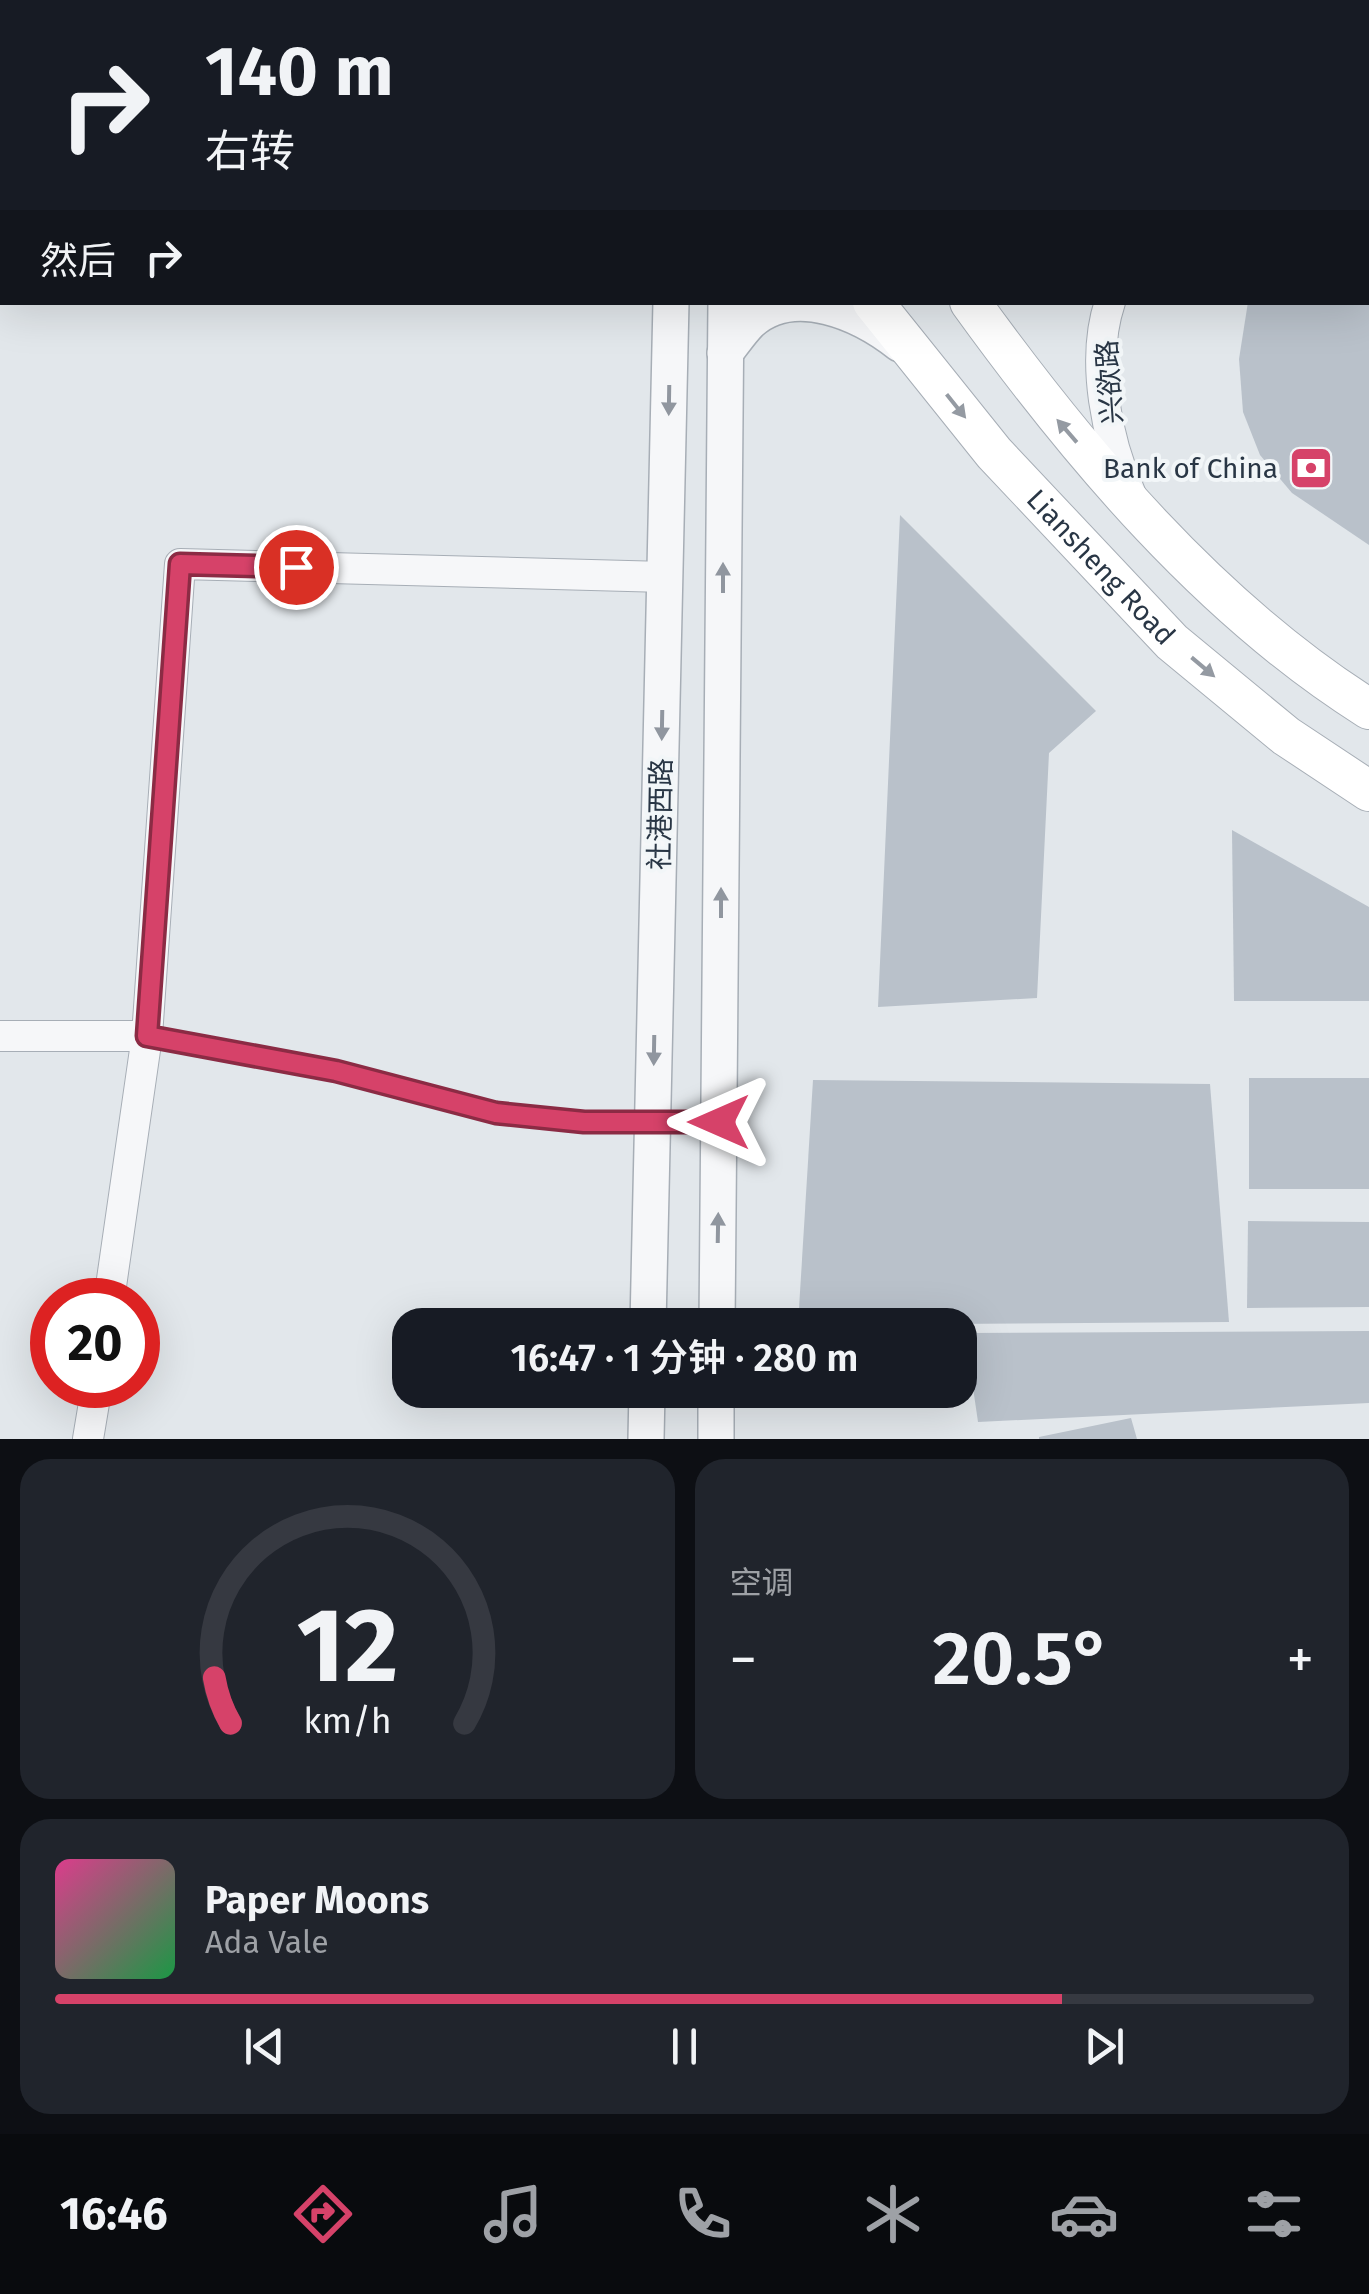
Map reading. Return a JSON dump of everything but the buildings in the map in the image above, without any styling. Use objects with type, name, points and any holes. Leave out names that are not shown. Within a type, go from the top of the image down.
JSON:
[{"type":"main road","name":"Liansheng Road","points":[[875,305],[994,453],[1172,642],[1286,736],[1369,791]]},
{"type":"main road","points":[[972,305],[1044,404],[1141,516],[1232,602],[1369,709]]},
{"type":"street","name":"社港西路","points":[[648,1308],[672,305]]},
{"type":"street","points":[[717,1308],[726,305]]},
{"type":"street","points":[[725,352],[752,319],[787,306],[806,305]]},
{"type":"street","points":[[829,305],[874,323],[916,356]]},
{"type":"street","name":"兴欲路","points":[[1110,305],[1102,360],[1107,414],[1119,467],[1141,516]]},
{"type":"street","points":[[112,1278],[147,1036],[180,564],[665,578]]},
{"type":"street","points":[[0,1036],[147,1036]]},
{"type":"street","points":[[88,1439],[93,1408]]},
{"type":"street","points":[[646,1439],[647,1408]]},
{"type":"street","points":[[716,1408],[716,1439]]},
{"type":"lane","points":[[147,1036],[336,1071],[496,1113],[584,1122],[719,1122]]},
{"type":"place","name":"Bank of China","points":[[1311,468]]},
{"type":"route","points":[[296,567],[180,564],[147,1036],[336,1071],[496,1113],[584,1122],[719,1122]]}]
